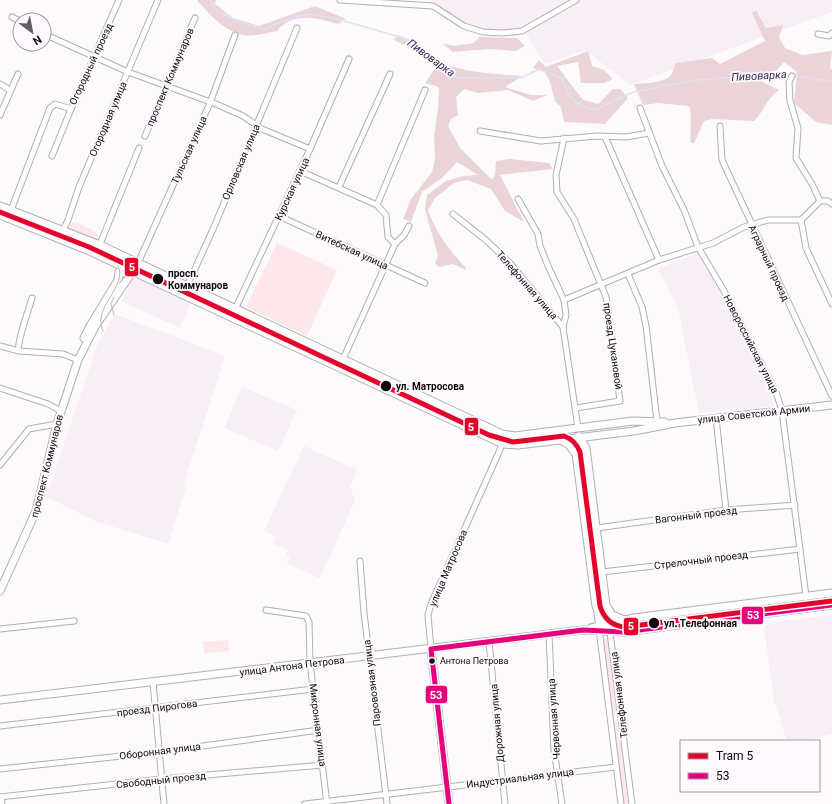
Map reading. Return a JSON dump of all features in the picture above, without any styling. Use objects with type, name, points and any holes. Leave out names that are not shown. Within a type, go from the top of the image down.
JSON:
[{"type":"main road","name":"улица Советской Армии","points":[[2,207],[100,245],[505,435],[515,436],[566,429],[577,434],[634,431],[675,423],[832,405]]},
{"type":"main road","name":"улица Советской Армии","points":[[0,215],[96,254],[502,444],[518,445],[560,440],[577,434],[633,421],[675,423]]},
{"type":"main road","points":[[112,262],[118,268],[119,276]]},
{"type":"main road","points":[[124,268],[130,263],[138,263]]},
{"type":"main road","name":"проспект Коммунаров","points":[[78,360],[96,325],[134,272],[138,263]]},
{"type":"main road","name":"проспект Коммунаров","points":[[0,591],[34,518],[57,424],[88,330],[124,268]]},
{"type":"main road","points":[[577,434],[574,449],[577,458],[596,606],[606,627]]},
{"type":"main road","name":"Телефонная улица","points":[[577,434],[586,448],[606,605]]},
{"type":"main road","points":[[560,440],[565,441],[574,449]]},
{"type":"main road","name":"улица Антона Петрова","points":[[0,700],[583,630],[606,627],[623,619],[832,593]]},
{"type":"main road","points":[[606,605],[612,614],[623,619]]},
{"type":"main road","name":"улица Антона Петрова","points":[[606,627],[624,632],[832,605]]},
{"type":"main road","name":"улица Матросова","points":[[431,649],[449,804]]},
{"type":"main road","points":[[0,797],[1,804]]},
{"type":"street","name":"Огородный проезд","points":[[8,218],[50,108],[55,104],[71,109],[119,0]]},
{"type":"street","name":"Огородная улица","points":[[59,238],[68,220],[80,187],[158,0]]},
{"type":"street","points":[[340,0],[375,4],[391,3],[433,6],[464,26],[483,32],[522,31],[576,0]]},
{"type":"street","name":"проспект Коммунаров","points":[[145,136],[195,18]]},
{"type":"street","name":"Орловская улица","points":[[183,295],[188,287],[297,28]]},
{"type":"street","points":[[818,34],[829,36],[832,33]]},
{"type":"street","name":"Тульская улица","points":[[138,263],[210,102],[235,35]]},
{"type":"street","points":[[52,38],[128,72],[210,102],[243,116],[257,125],[310,149]]},
{"type":"street","name":"Курская улица","points":[[231,318],[300,172],[349,59]]},
{"type":"street","points":[[0,115],[18,74]]},
{"type":"street","points":[[339,187],[390,74]]},
{"type":"street","points":[[792,76],[789,82],[790,102],[798,128],[796,158],[812,184],[820,201]]},
{"type":"street","points":[[0,84],[10,90]]},
{"type":"street","points":[[377,205],[425,90]]},
{"type":"street","name":"Новороссийская улица","points":[[640,108],[662,166],[684,210],[698,247],[724,291],[776,392],[782,411],[806,596]]},
{"type":"street","points":[[52,156],[71,109]]},
{"type":"street","name":"Аграрный проезд","points":[[720,126],[722,160],[832,396]]},
{"type":"street","points":[[480,131],[541,141],[564,138],[626,137],[649,133]]},
{"type":"street","points":[[605,137],[660,260]]},
{"type":"street","name":"проезд Цукановой","points":[[564,138],[556,175],[557,192],[574,219],[606,297],[609,310],[620,401],[576,408]]},
{"type":"street","points":[[96,254],[139,148]]},
{"type":"street","points":[[300,172],[339,187],[377,205],[386,215],[388,238],[395,244]]},
{"type":"street","name":"Телефонная улица","points":[[518,200],[538,234],[540,246],[564,300],[566,315],[563,327],[576,408],[577,434]]},
{"type":"street","points":[[564,300],[660,260],[713,243],[739,230],[768,220],[801,220],[820,201],[828,201],[832,204]]},
{"type":"street","points":[[0,215],[2,207]]},
{"type":"street","name":"Телефонная улица","points":[[453,214],[487,241],[510,263],[563,327]]},
{"type":"street","name":"Витебская улица","points":[[279,216],[425,283]]},
{"type":"street","points":[[801,220],[806,248],[832,304]]},
{"type":"street","points":[[339,368],[395,244],[404,235],[409,226]]},
{"type":"street","points":[[628,274],[642,307],[645,319],[657,421]]},
{"type":"street","points":[[19,351],[17,347],[18,342],[28,317],[32,298]]},
{"type":"street","points":[[0,346],[19,351],[63,354],[78,360]]},
{"type":"street","points":[[0,388],[48,404],[61,411]]},
{"type":"street","points":[[408,400],[412,392]]},
{"type":"street","points":[[716,418],[726,510]]},
{"type":"street","points":[[0,465],[29,429],[57,424]]},
{"type":"street","name":"улица Матросова","points":[[431,649],[428,615],[431,604],[505,435]]},
{"type":"street","name":"Вагонный проезд","points":[[597,528],[726,510],[795,505]]},
{"type":"street","name":"Стрелочный проезд","points":[[602,572],[800,549]]},
{"type":"street","name":"Паровозная улица","points":[[360,561],[369,656],[387,804]]},
{"type":"street","name":"Телефонная улица","points":[[606,605],[606,627],[616,768],[621,804]]},
{"type":"street","name":"Микронная улица","points":[[266,610],[306,616],[309,622],[310,663],[327,803]]},
{"type":"street","points":[[0,629],[74,621]]},
{"type":"street","name":"Телефонная улица","points":[[606,627],[632,804]]},
{"type":"street","name":"Червонная улица","points":[[549,634],[554,743],[562,804]]},
{"type":"street","name":"Дорожная улица","points":[[489,642],[505,804]]},
{"type":"street","points":[[152,682],[164,804]]},
{"type":"street","name":"проезд Пирогова","points":[[0,726],[155,709],[313,689]]},
{"type":"street","name":"Оборонная улица","points":[[0,769],[159,752],[319,730]]},
{"type":"street","name":"Свободный проезд","points":[[0,797],[161,779],[323,765]]},
{"type":"street","name":"Индустриальная улица","points":[[306,804],[327,803],[385,794],[616,768]]},
{"type":"shaded area","points":[[197,0],[216,0],[215,4],[233,18],[259,26],[315,6],[346,19],[338,24],[314,18],[298,18],[283,25],[277,31],[256,35],[243,35],[223,26]]},
{"type":"shaded area","points":[[432,0],[832,0],[832,12],[630,85],[585,50],[546,64],[537,53],[523,27],[502,31],[463,24]]},
{"type":"shaded area","points":[[756,10],[766,28],[783,25],[779,37],[785,48],[802,55],[832,51],[830,67],[832,70],[832,125],[816,122],[794,103],[797,72],[784,62],[777,70],[757,79],[779,90],[772,96],[754,121],[712,119],[704,121],[694,143],[691,143],[691,115],[689,106],[658,103],[643,105],[634,84],[654,82],[668,78],[672,74],[676,63],[712,58],[720,64],[765,41],[752,13]]},
{"type":"shaded area","points":[[397,35],[409,40],[442,63],[472,71],[522,76],[505,87],[531,95],[547,95],[533,101],[508,90],[478,93],[464,89],[456,97],[458,115],[451,119],[448,126],[460,148],[492,180],[495,175],[496,161],[510,159],[549,163],[553,169],[500,175],[524,222],[505,211],[491,189],[467,180],[454,183],[435,198],[428,210],[431,218],[444,241],[466,268],[465,270],[453,264],[438,267],[435,263],[438,256],[425,209],[427,195],[446,181],[463,176],[478,175],[457,162],[442,178],[422,192],[411,222],[403,219],[411,199],[432,172],[435,159],[434,136],[439,87],[425,83],[436,67],[409,47],[394,40]]},
{"type":"shaded area","points":[[479,37],[517,38],[525,46],[516,51],[490,49],[453,52],[442,43],[454,46],[474,43]]},
{"type":"shaded area","points":[[588,51],[592,66],[604,70],[613,79],[604,83],[581,83],[578,62],[557,66],[583,100],[598,104],[613,89],[620,89],[628,98],[605,124],[564,122],[561,107],[555,101],[550,82],[545,72],[533,68],[539,60],[546,67]]},
{"type":"shaded area","points":[[76,222],[96,232],[99,237],[98,241],[69,229],[70,224]]},
{"type":"shaded area","points":[[277,243],[337,270],[307,336],[246,307]]},
{"type":"shaded area","points":[[696,254],[714,280],[771,394],[774,406],[699,413],[678,308],[658,269]]},
{"type":"shaded area","points":[[134,277],[191,303],[180,328],[121,301]]},
{"type":"shaded area","points":[[115,314],[223,355],[224,360],[184,483],[186,487],[168,544],[95,521],[49,498],[47,495],[98,343]]},
{"type":"shaded area","points":[[242,387],[297,410],[278,451],[224,428]]},
{"type":"shaded area","points":[[304,446],[357,470],[350,487],[355,500],[320,578],[287,564],[290,557],[286,555],[288,550],[273,544],[276,536],[264,531]]},
{"type":"shaded area","points":[[832,615],[832,734],[806,740],[787,740],[774,700],[764,628],[768,623]]},
{"type":"shaded area","points":[[606,638],[608,639],[617,713],[615,715],[612,714],[603,640]]},
{"type":"shaded area","points":[[228,640],[229,651],[204,653],[203,642]]},
{"type":"shaded area","points":[[616,721],[618,722],[628,804],[623,804],[613,723]]},
{"type":"waterway","name":"Пивоварка","points":[[210,0],[215,9],[239,22],[264,29],[288,19],[310,14],[334,18],[403,38],[458,78],[521,78],[539,69],[561,78],[570,96],[576,102],[594,110],[633,92],[697,80],[782,73],[832,82]]},
{"type":"tram line","name":"5","points":[[0,212],[89,247],[489,435],[513,442],[564,436],[574,442],[580,452],[600,606],[606,618],[616,625],[625,627],[832,601]]},
{"type":"tram line","points":[[103,331],[101,321],[102,312],[120,277],[119,268],[113,259]]},
{"type":"tram line","points":[[119,283],[132,271],[145,271]]},
{"type":"tram line","points":[[114,297],[111,304],[114,315]]},
{"type":"transit line","name":"53","points":[[449,804],[431,649],[583,630],[624,632],[832,605]]},
{"type":"place","name":"просп. Коммунаров","points":[[158,279]]},
{"type":"place","name":"ул. Матросова","points":[[386,386]]},
{"type":"place","name":"ул. Телефонная","points":[[654,623]]},
{"type":"place","name":"Антона Петрова","points":[[432,661]]}]
